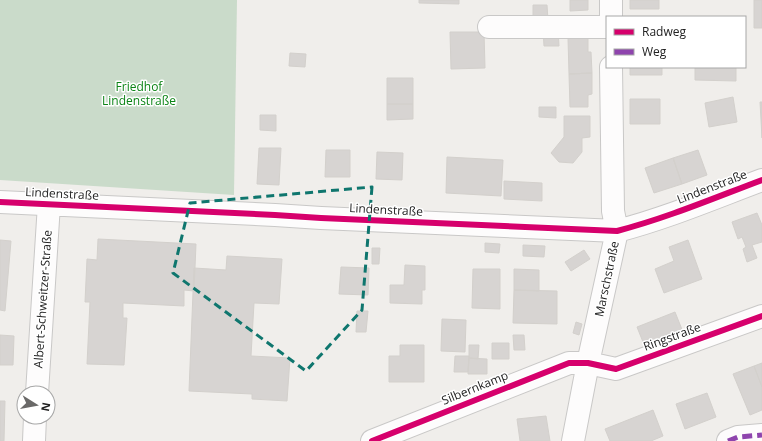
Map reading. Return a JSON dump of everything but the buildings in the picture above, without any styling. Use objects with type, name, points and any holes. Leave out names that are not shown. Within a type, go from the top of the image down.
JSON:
[{"type":"street","points":[[610,0],[611,16]]},
{"type":"street","points":[[489,27],[606,27]]},
{"type":"street","name":"Marschstraße","points":[[573,441],[617,231],[613,211],[611,68]]},
{"type":"street","name":"Lindenstraße","points":[[0,202],[617,231],[669,215],[762,180]]},
{"type":"street","name":"Albert-Schweitzer-Straße","points":[[38,385],[49,204]]},
{"type":"street","name":"Ringstraße","points":[[588,364],[616,369],[762,316]]},
{"type":"street","name":"Silbernkamp","points":[[372,441],[569,363],[588,364]]},
{"type":"street","points":[[34,441],[35,425]]},
{"type":"street","points":[[728,441],[738,437],[762,435]]},
{"type":"highlighted area","points":[[372,187],[362,310],[306,371],[173,273],[190,203]]},
{"type":"green space","name":"Friedhof Lindenstraße","points":[[0,0],[237,0],[234,195],[0,180]]},
{"type":"marked path","points":[[728,441],[738,437],[762,435]]},
{"type":"cycle path","points":[[0,202],[617,231],[672,214],[762,180]]},
{"type":"cycle path","points":[[372,441],[569,363],[588,363],[616,369],[762,316]]}]
